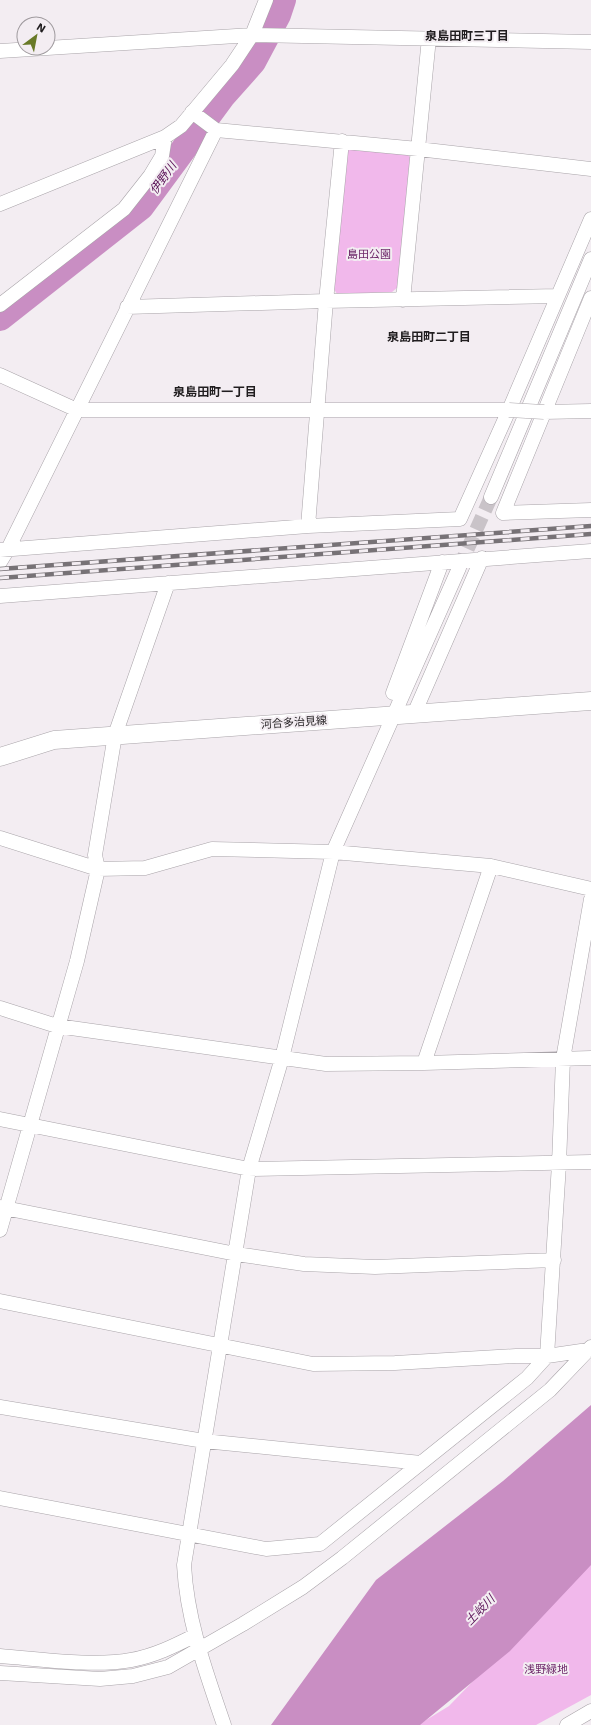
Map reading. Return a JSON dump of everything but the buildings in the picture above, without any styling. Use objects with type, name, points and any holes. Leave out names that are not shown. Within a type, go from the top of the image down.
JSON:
[{"type":"main road","name":"河合多治見線","points":[[0,757],[54,740],[591,701]]},
{"type":"street","points":[[0,204],[165,137],[181,126],[232,65],[252,35],[266,0]]},
{"type":"street","points":[[0,52],[252,35],[591,42]]},
{"type":"street","points":[[403,300],[429,38]]},
{"type":"street","points":[[192,112],[216,130],[342,141],[591,169]]},
{"type":"street","points":[[0,562],[4,550],[77,410],[216,130]]},
{"type":"street","points":[[0,305],[124,209],[150,176],[162,156],[165,137]]},
{"type":"street","points":[[308,526],[326,300],[342,141]]},
{"type":"street","points":[[4,550],[308,526],[460,519],[509,410],[591,219]]},
{"type":"street","points":[[491,497],[591,258]]},
{"type":"street","points":[[127,307],[326,300],[403,300],[558,296]]},
{"type":"street","points":[[591,298],[503,513],[591,510]]},
{"type":"street","points":[[0,375],[77,410],[591,411]]},
{"type":"street","points":[[0,596],[482,558],[591,551]]},
{"type":"street","points":[[414,714],[482,558]]},
{"type":"street","points":[[389,716],[442,562]]},
{"type":"street","points":[[224,1725],[194,1636],[185,1592],[184,1565],[250,1169],[282,1058],[333,852],[389,716],[459,568]]},
{"type":"street","points":[[0,1230],[3,1208],[30,1125],[76,961],[98,869],[95,855],[116,735],[168,583]]},
{"type":"street","points":[[0,838],[98,869],[145,868],[212,849],[333,852],[491,866],[591,889]]},
{"type":"street","points":[[424,1063],[491,866]]},
{"type":"street","points":[[0,1498],[266,1548],[320,1544],[527,1378],[547,1356],[554,1260],[563,1059],[591,899]]},
{"type":"street","points":[[0,1008],[58,1026],[326,1064],[424,1063],[591,1058]]},
{"type":"street","points":[[0,1119],[250,1169],[559,1164],[591,1162]]},
{"type":"street","points":[[3,1208],[236,1254],[304,1264],[375,1266],[554,1260]]},
{"type":"street","points":[[0,1301],[313,1364],[395,1363],[516,1356],[547,1356],[589,1348]]},
{"type":"street","points":[[0,1673],[100,1679],[133,1676],[168,1667],[200,1656],[303,1587],[342,1558],[550,1390],[589,1348]]},
{"type":"street","points":[[0,1407],[204,1441],[421,1463]]},
{"type":"street","points":[[0,1656],[101,1663],[132,1660],[162,1651],[194,1636]]},
{"type":"street","points":[[566,1725],[591,1711]]},
{"type":"green space","name":"島田公園","points":[[350,149],[407,154],[410,157],[398,287],[392,292],[337,294],[334,289],[346,152]]},
{"type":"green space","name":"浅野緑地","points":[[591,1555],[591,1695],[536,1725],[418,1725],[449,1706],[574,1577]]},
{"type":"water","name":"土岐川","points":[[591,1405],[591,1565],[510,1651],[420,1725],[271,1725],[376,1580],[503,1481]]},
{"type":"waterway","name":"伊野川","points":[[0,318],[141,207],[222,97],[253,62],[278,15],[283,0]]},
{"type":"tunnel","points":[[459,568],[491,497]]},
{"type":"railway","points":[[0,569],[591,526]]},
{"type":"railway","points":[[0,578],[591,534]]},
{"type":"district","name":"泉島田町三丁目","points":[[467,36]]},
{"type":"district","name":"泉島田町二丁目","points":[[429,337]]},
{"type":"district","name":"泉島田町一丁目","points":[[215,392]]}]
